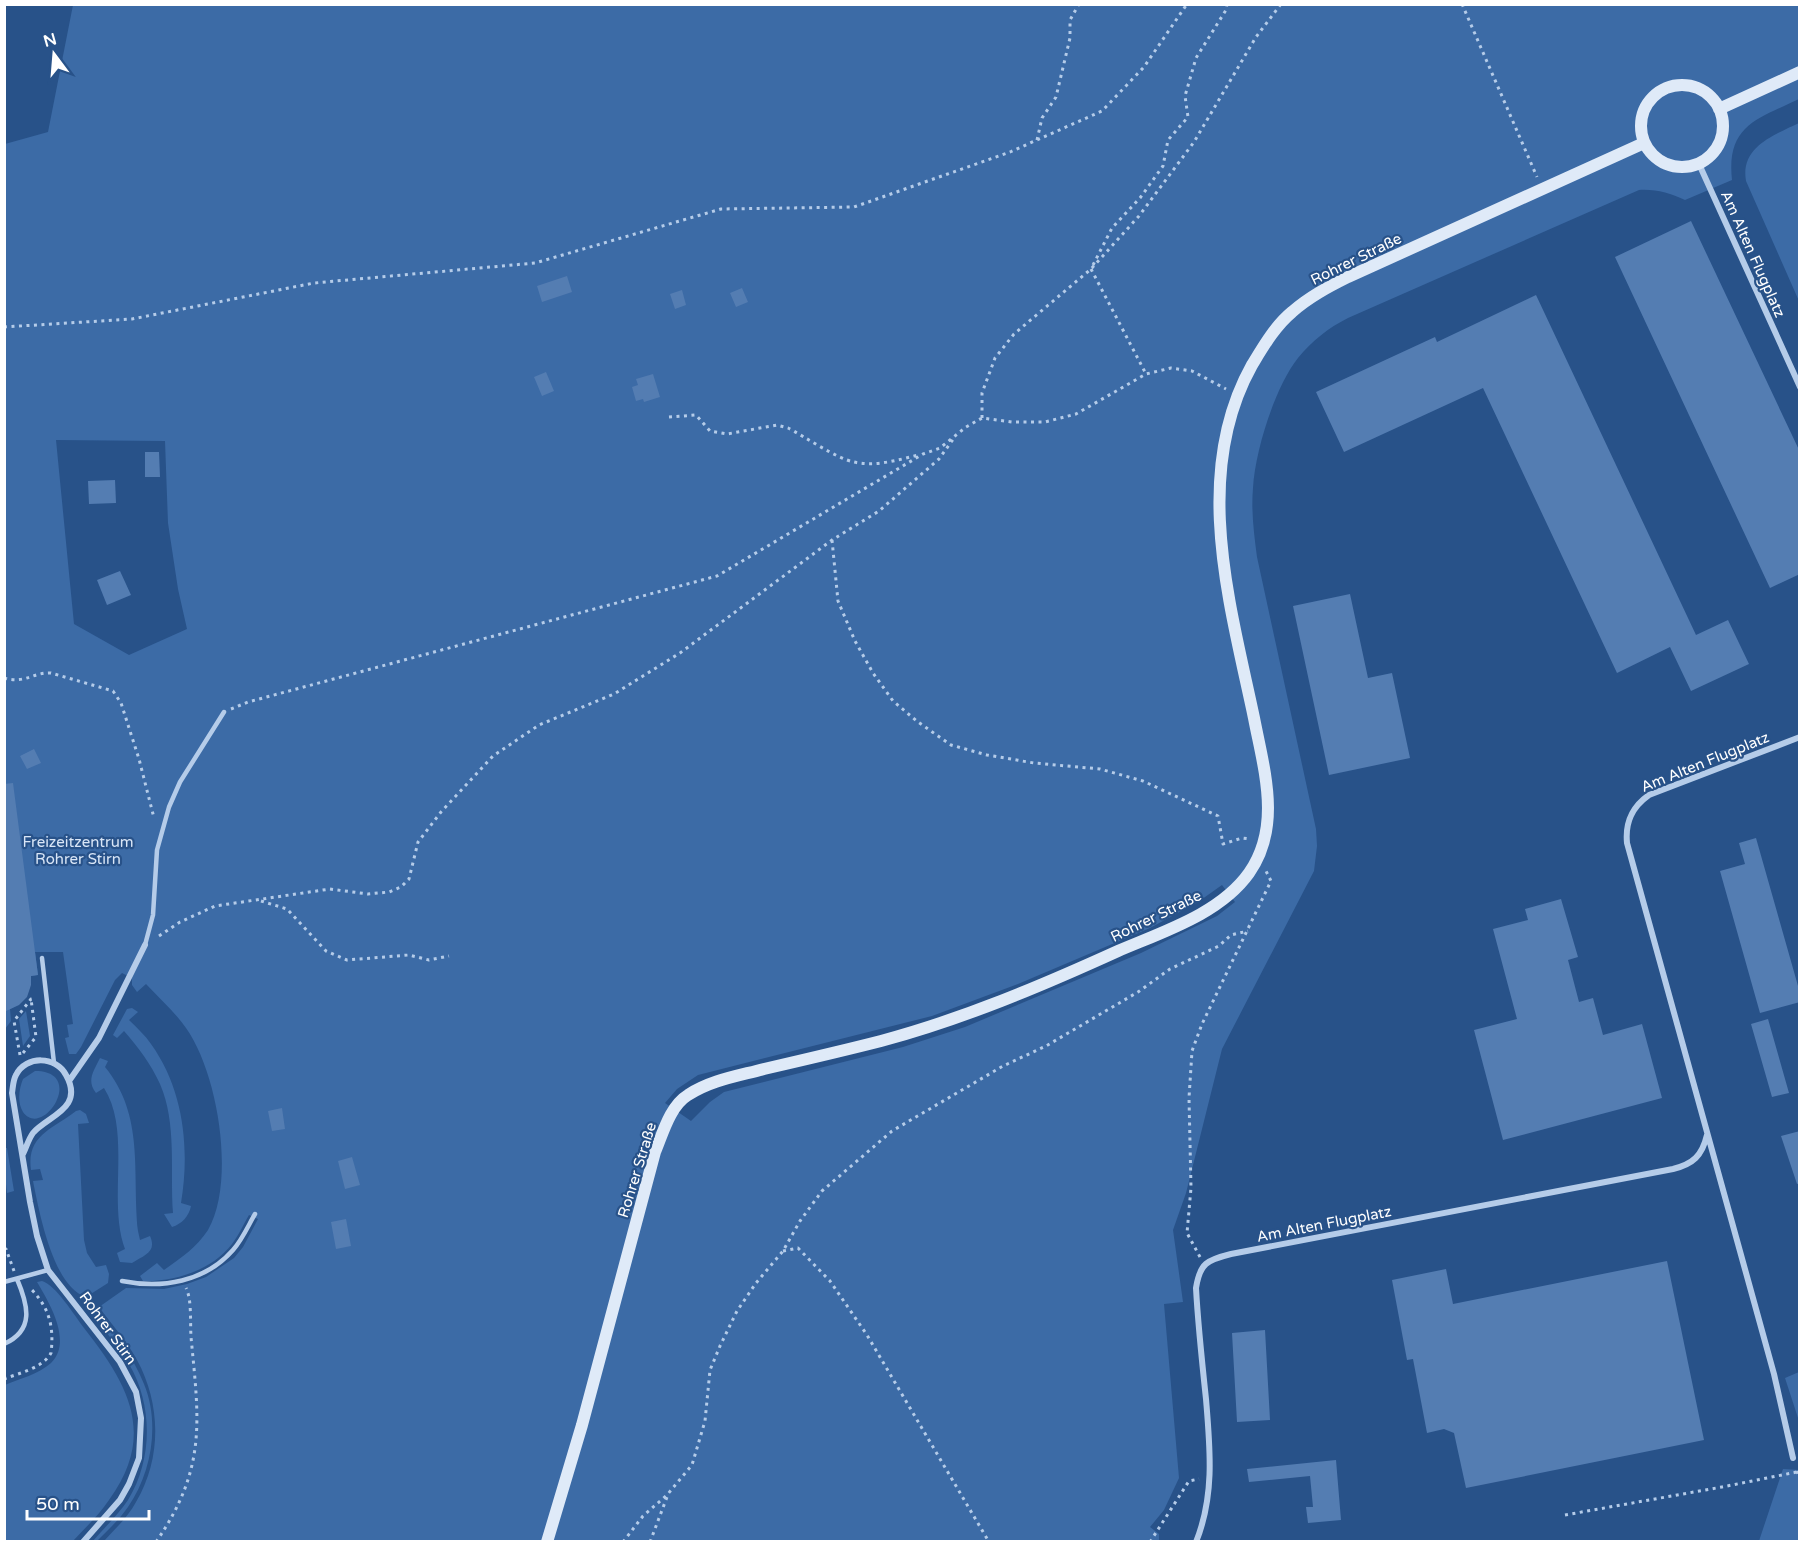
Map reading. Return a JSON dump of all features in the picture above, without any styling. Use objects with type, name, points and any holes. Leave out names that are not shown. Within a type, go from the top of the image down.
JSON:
[{"type":"main road","points":[[1719,109],[1800,72]]},
{"type":"main road","points":[[1679,85],[1694,87],[1711,97],[1719,109],[1723,123],[1719,145],[1699,164],[1681,168],[1664,164],[1654,157],[1644,143],[1641,134],[1642,114],[1651,98],[1661,91],[1679,85]]},
{"type":"main road","name":"Rohrer Straße","points":[[547,1542],[582,1425],[656,1152],[667,1121],[684,1097],[712,1083],[882,1040],[944,1021],[1049,982],[1181,924],[1235,889],[1248,874],[1266,836],[1269,802],[1225,575],[1220,523],[1220,469],[1243,382],[1263,346],[1288,314],[1316,294],[1348,277],[1644,143]]},
{"type":"street","name":"Am Alten Flugplatz","points":[[1699,164],[1800,387]]},
{"type":"street","name":"Am Alten Flugplatz","points":[[1793,1458],[1774,1374],[1627,843],[1626,832],[1628,821],[1638,802],[1648,795],[1800,737]]},
{"type":"street","points":[[69,1081],[99,1038],[145,945]]},
{"type":"street","name":"Rohrer Stirn","points":[[54,1063],[45,1060],[34,1061],[22,1067],[15,1075],[12,1093],[35,1224],[48,1270],[120,1362],[136,1392],[141,1418],[139,1458],[129,1484],[120,1500],[84,1542]]},
{"type":"street","points":[[23,1154],[33,1132],[65,1107],[69,1099],[69,1081],[62,1068],[54,1063]]},
{"type":"street","name":"Am Alten Flugplatz","points":[[1204,1264],[1231,1254],[1673,1169],[1688,1165],[1695,1159],[1705,1144],[1707,1132]]},
{"type":"street","points":[[1196,1542],[1202,1527],[1211,1457],[1196,1288],[1199,1271],[1204,1264]]},
{"type":"lane","points":[[145,945],[153,915],[155,868],[169,807],[180,782],[224,712]]},
{"type":"lane","points":[[42,958],[54,1063]]},
{"type":"lane","points":[[122,1281],[142,1285],[162,1285],[183,1281],[209,1270],[240,1241],[255,1215]]},
{"type":"lane","points":[[4,1282],[48,1270]]},
{"type":"lane","points":[[4,1344],[20,1334],[25,1325],[27,1313],[25,1300],[17,1279]]},
{"type":"path","points":[[1037,140],[1042,118],[1056,97],[1070,38],[1070,20],[1079,4]]},
{"type":"path","points":[[4,327],[132,319],[314,283],[535,263],[721,209],[854,207],[1010,152],[1101,111],[1144,67],[1187,4]]},
{"type":"path","points":[[1091,269],[1112,228],[1140,198],[1163,165],[1168,140],[1188,117],[1185,96],[1196,58],[1227,4]]},
{"type":"path","points":[[982,418],[981,393],[995,358],[1014,334],[1091,269],[1139,216],[1194,142],[1256,37],[1281,4]]},
{"type":"path","points":[[1462,4],[1542,189]]},
{"type":"path","points":[[1091,269],[1146,374]]},
{"type":"path","points":[[224,712],[248,702],[717,576],[923,454],[940,447],[982,418],[1012,422],[1045,422],[1076,414],[1146,374],[1171,368],[1192,371],[1238,395]]},
{"type":"path","points":[[669,417],[696,415],[710,432],[727,434],[777,425],[788,428],[852,462],[868,464],[923,454]]},
{"type":"path","points":[[145,945],[180,922],[215,906],[330,889],[368,894],[389,892],[401,887],[409,879],[418,842],[441,812],[492,756],[539,725],[614,694],[726,620],[761,591],[832,540],[879,511],[939,459],[957,434]]},
{"type":"path","points":[[832,540],[838,601],[855,641],[873,673],[893,701],[918,722],[951,745],[987,755],[1100,770],[1143,781],[1218,816],[1223,844],[1242,838],[1253,839],[1257,859],[1271,881],[1202,1024],[1192,1051],[1189,1098],[1191,1188],[1187,1233],[1204,1264]]},
{"type":"path","points":[[4,678],[18,681],[51,673],[113,691],[121,703],[156,824],[162,832]]},
{"type":"path","points":[[255,899],[287,909],[326,951],[347,960],[409,955],[429,960],[449,956]]},
{"type":"path","points":[[623,1542],[643,1516],[668,1495],[692,1465],[705,1421],[710,1370],[720,1346],[737,1311],[756,1283],[783,1251],[800,1221],[822,1191],[892,1131],[1003,1066],[1046,1046],[1138,992],[1170,969],[1219,946],[1231,935],[1248,931]]},
{"type":"path","points":[[31,999],[36,1037],[21,1055],[14,1021],[31,999],[46,996]]},
{"type":"path","points":[[783,1251],[798,1248],[830,1281],[867,1335],[989,1542]]},
{"type":"path","points":[[4,1249],[6,1249],[17,1279],[41,1300],[49,1314],[52,1332],[49,1358],[4,1379]]},
{"type":"path","points":[[156,1542],[187,1486],[197,1445],[197,1385],[189,1311],[191,1298],[183,1281]]},
{"type":"path","points":[[1565,1515],[1797,1472]]},
{"type":"path","points":[[1150,1542],[1189,1481],[1210,1476]]},
{"type":"path","points":[[650,1542],[668,1495]]},
{"type":"green space","name":"Freizeitzentrum Rohrer Stirn","points":[[73,5],[1799,5],[1799,99],[1758,119],[1740,135],[1734,147],[1731,162],[1732,180],[1685,200],[1663,192],[1639,190],[1348,318],[1327,331],[1303,352],[1290,370],[1274,402],[1262,438],[1255,473],[1252,505],[1254,531],[1257,557],[1316,829],[1317,846],[1314,871],[1222,1049],[1186,1193],[1173,1230],[1183,1302],[1164,1304],[1179,1478],[1164,1510],[1150,1527],[1159,1534],[1159,1541],[104,1541],[129,1513],[144,1485],[154,1449],[155,1431],[151,1395],[145,1377],[129,1346],[99,1307],[126,1288],[164,1289],[206,1277],[234,1258],[243,1247],[258,1219],[249,1215],[239,1234],[224,1253],[192,1273],[155,1281],[143,1281],[140,1276],[157,1263],[164,1270],[194,1247],[204,1236],[216,1209],[221,1184],[222,1156],[214,1099],[207,1072],[197,1048],[182,1022],[146,984],[137,992],[132,985],[132,978],[122,973],[115,980],[81,1047],[76,1054],[69,1054],[65,1038],[69,1037],[67,1025],[73,1024],[63,952],[35,952],[38,975],[31,976],[26,996],[10,1009],[11,1021],[5,1029],[5,144],[48,132]],"holes":[[[56,440],[165,441],[168,523],[178,589],[187,629],[129,655],[74,624]],[[1222,885],[1235,902],[1217,916],[1141,953],[965,1027],[903,1047],[724,1092],[691,1121],[665,1103],[677,1089],[698,1075],[932,1016],[1018,984],[1150,928],[1198,902]]]},
{"type":"green space","points":[[1799,123],[1799,301],[1746,181],[1746,169],[1748,159],[1761,144]]},
{"type":"green space","points":[[132,1008],[138,1012],[129,1020],[149,1041],[162,1062],[171,1081],[182,1120],[185,1162],[181,1203],[191,1206],[184,1219],[172,1227],[164,1214],[173,1213],[171,1131],[165,1099],[153,1070],[134,1043],[124,1031],[117,1038],[113,1035],[127,1009]]},
{"type":"green space","points":[[26,1011],[30,1036],[23,1046],[19,1019]]},
{"type":"green space","points":[[100,1058],[108,1061],[105,1067],[118,1086],[126,1105],[134,1145],[138,1231],[140,1240],[150,1236],[152,1241],[151,1249],[132,1263],[120,1262],[117,1253],[125,1249],[118,1210],[117,1125],[104,1088],[96,1093],[93,1088],[92,1075]]},
{"type":"green space","points":[[35,1071],[50,1074],[58,1081],[59,1091],[56,1102],[49,1111],[41,1117],[31,1118],[23,1112],[19,1096],[23,1079]]},
{"type":"green space","points":[[80,1110],[86,1114],[89,1123],[78,1124],[84,1240],[87,1253],[96,1267],[106,1265],[109,1274],[108,1283],[86,1297],[74,1290],[56,1264],[39,1210],[33,1181],[43,1180],[40,1169],[31,1170],[31,1158],[37,1141],[50,1128]]},
{"type":"green space","points":[[5,1148],[7,1148],[14,1191],[7,1193],[5,1176]]},
{"type":"green space","points":[[42,1281],[59,1294],[100,1349],[124,1390],[131,1410],[134,1431],[132,1453],[124,1476],[109,1500],[73,1541],[5,1541],[5,1385],[46,1367],[57,1354],[60,1344],[53,1311],[37,1282]]},
{"type":"green space","points":[[97,1310],[123,1345],[140,1374],[149,1399],[152,1431],[148,1463],[136,1493],[117,1521],[97,1541],[92,1542],[124,1506],[136,1484],[146,1450],[147,1432],[146,1414],[137,1380],[129,1364],[94,1315]]},
{"type":"green space","points":[[1799,1372],[1799,1421],[1785,1378]]},
{"type":"green space","points":[[1783,1469],[1799,1470],[1799,1541],[1759,1541]]},
{"type":"building","points":[[1691,221],[1800,452],[1800,574],[1770,588],[1615,257]]},
{"type":"building","points":[[567,276],[572,292],[542,302],[537,286]]},
{"type":"building","points":[[742,288],[748,302],[736,307],[730,293]]},
{"type":"building","points":[[682,290],[686,305],[675,309],[670,294]]},
{"type":"building","points":[[1536,295],[1696,635],[1728,620],[1749,664],[1691,691],[1670,647],[1617,673],[1483,388],[1344,452],[1316,392],[1435,337],[1437,342]]},
{"type":"building","points":[[546,372],[554,391],[542,396],[534,377]]},
{"type":"building","points":[[653,374],[660,397],[644,402],[643,399],[636,401],[632,387],[638,385],[636,379]]},
{"type":"building","points":[[145,452],[159,452],[160,477],[145,477]]},
{"type":"building","points":[[115,480],[116,503],[89,504],[88,481]]},
{"type":"building","points":[[120,571],[131,595],[107,605],[97,580]]},
{"type":"building","points":[[1350,594],[1368,678],[1392,673],[1410,758],[1329,775],[1293,606]]},
{"type":"building","points":[[34,749],[41,763],[27,769],[20,756]]},
{"type":"building","points":[[13,783],[38,975],[31,976],[27,997],[19,1005],[4,1012],[4,784]]},
{"type":"building","points":[[1756,838],[1800,993],[1800,1002],[1760,1013],[1720,871],[1745,864],[1739,843]]},
{"type":"building","points":[[1561,899],[1578,957],[1568,960],[1579,1002],[1593,998],[1603,1035],[1642,1024],[1662,1098],[1503,1140],[1474,1030],[1517,1019],[1493,929],[1528,920],[1525,909]]},
{"type":"building","points":[[1768,1019],[1789,1093],[1772,1097],[1751,1024]]},
{"type":"building","points":[[282,1108],[285,1129],[272,1131],[268,1111]]},
{"type":"building","points":[[1800,1131],[1800,1183],[1797,1184],[1781,1136]]},
{"type":"building","points":[[352,1157],[360,1185],[345,1189],[338,1161]]},
{"type":"building","points":[[346,1219],[351,1246],[336,1249],[331,1222]]},
{"type":"building","points":[[1667,1261],[1704,1440],[1466,1488],[1454,1433],[1444,1429],[1427,1433],[1413,1359],[1407,1360],[1392,1280],[1446,1269],[1453,1304]]},
{"type":"building","points":[[1265,1330],[1270,1420],[1237,1422],[1232,1333]]},
{"type":"building","points":[[1336,1460],[1341,1520],[1308,1523],[1306,1507],[1313,1507],[1310,1476],[1249,1482],[1247,1469]]}]
